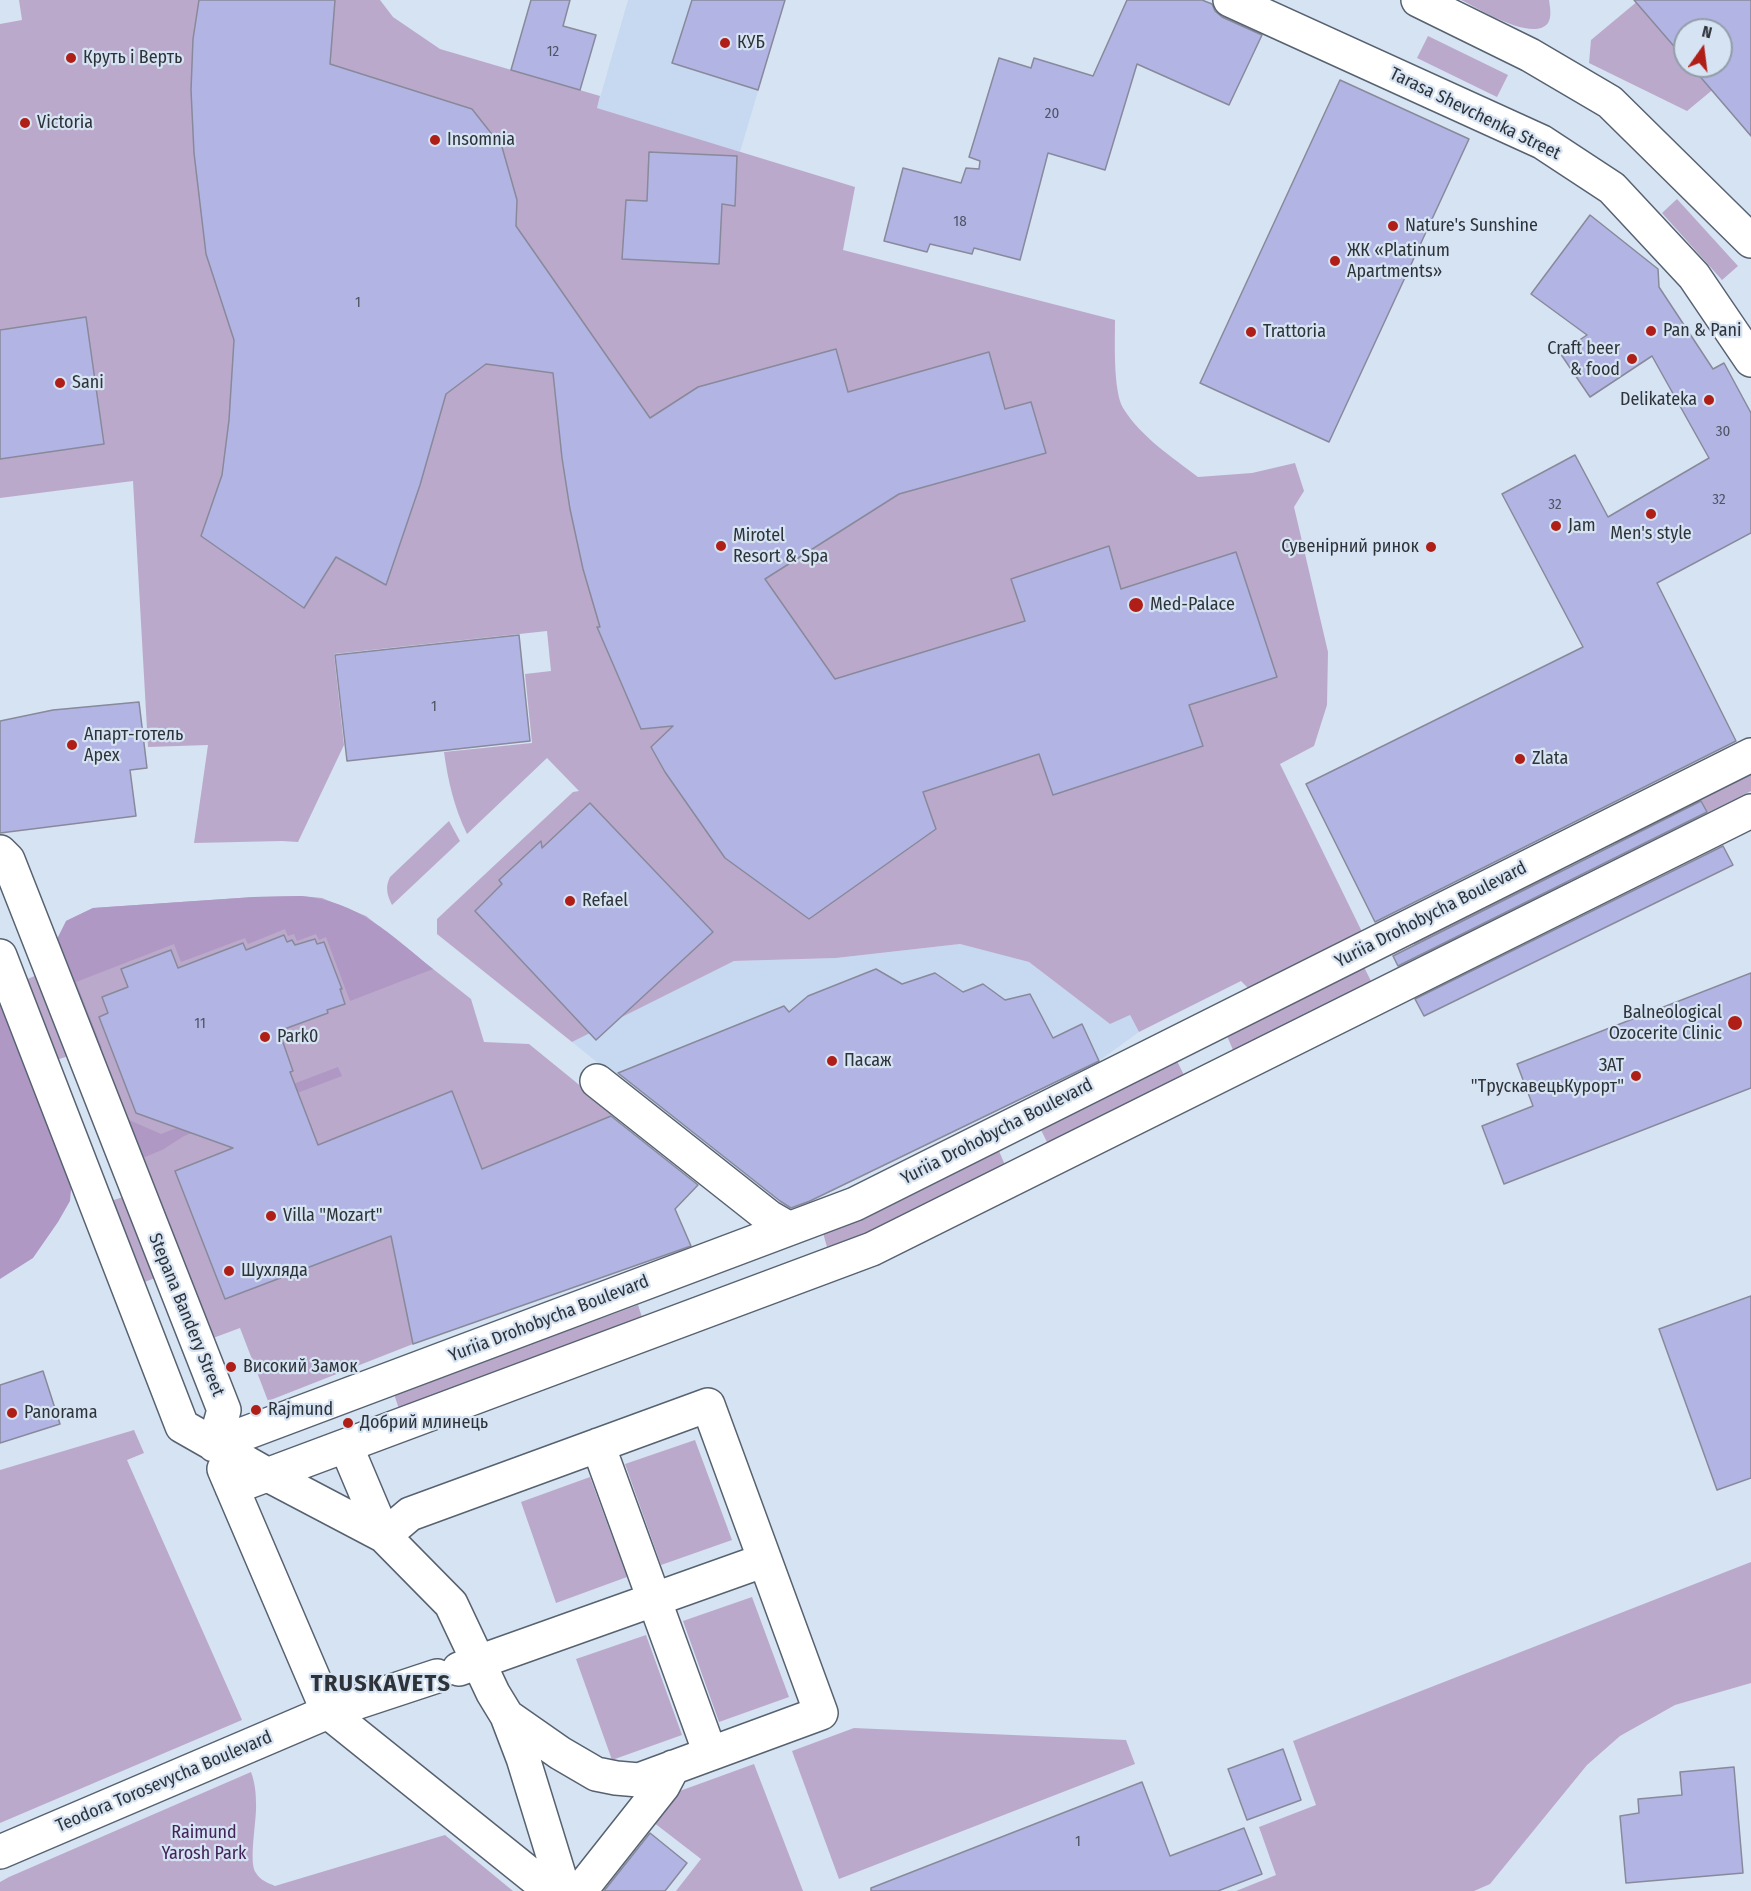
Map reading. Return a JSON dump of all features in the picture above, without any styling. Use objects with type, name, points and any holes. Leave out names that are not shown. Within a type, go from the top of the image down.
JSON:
[{"type":"street","name":"Tarasa Shevchenka Street","points":[[1230,0],[1542,142],[1612,188],[1694,276],[1751,360]]},
{"type":"street","points":[[1418,0],[1530,55],[1610,102],[1751,241]]},
{"type":"street","name":"Yuriia Drohobycha Boulevard","points":[[214,1445],[855,1204],[1751,755]]},
{"type":"street","points":[[232,1488],[872,1249],[1751,811]]},
{"type":"street","name":"Stepana Bandery Street","points":[[0,852],[9,860],[21,879],[224,1410],[214,1445]]},
{"type":"street","points":[[0,956],[182,1426],[268,1475],[384,1536],[451,1604],[458,1669],[493,1693],[507,1716],[523,1758],[564,1891]]},
{"type":"street","points":[[597,1081],[769,1217],[788,1228]]},
{"type":"street","points":[[384,1536],[410,1514],[708,1405],[821,1713],[639,1780],[596,1774],[560,1753],[507,1716]]},
{"type":"street","points":[[214,1445],[328,1712],[551,1891]]},
{"type":"street","points":[[598,1445],[710,1754]]},
{"type":"street","points":[[346,1446],[384,1536]]},
{"type":"street","name":"Teodora Torosevycha Boulevard","points":[[0,1852],[328,1712],[458,1669],[765,1560]]},
{"type":"street","points":[[580,1891],[663,1786],[672,1767]]},
{"type":"shaded area","points":[[628,0],[785,0],[740,152],[597,108]]},
{"type":"shaded area","points":[[301,896],[321,899],[357,912],[388,932],[433,969],[350,1001],[326,937],[319,940],[316,934],[297,941],[294,934],[288,936],[285,929],[248,944],[245,938],[181,962],[174,944],[76,982],[102,1048],[92,1050],[52,949],[66,921],[93,908]]},
{"type":"shaded area","points":[[960,944],[1029,962],[1110,1024],[1129,1014],[1139,1032],[1099,1061],[800,1206],[765,1198],[572,1042],[734,961],[836,958]]},
{"type":"shaded area","points":[[8,1000],[73,1168],[70,1201],[58,1222],[33,1258],[0,1279],[0,1003]]},
{"type":"shaded area","points":[[338,1067],[342,1076],[184,1136],[162,1150],[135,1161],[108,1091],[117,1089],[129,1120],[161,1134]]},
{"type":"green space","name":"Mirotel Resort & Spa","points":[[19,0],[380,0],[393,17],[440,49],[600,96],[597,108],[855,187],[843,250],[1115,320],[1115,365],[1123,408],[1139,428],[1168,454],[1198,477],[1252,473],[1295,463],[1304,491],[1294,507],[1328,652],[1327,705],[1314,746],[1280,764],[1366,940],[1253,989],[1248,988],[1241,981],[1139,1032],[1130,1015],[1110,1024],[1029,962],[960,944],[836,958],[734,961],[572,1042],[437,934],[437,919],[573,792],[579,791],[547,758],[467,834],[455,804],[447,773],[444,752],[532,743],[525,674],[551,671],[547,631],[334,654],[344,745],[298,842],[194,843],[208,745],[148,747],[133,481],[0,498],[0,24],[22,20]]},
{"type":"green space","points":[[1461,0],[1549,0],[1550,18],[1548,23],[1541,28],[1518,27]]},
{"type":"green space","points":[[1639,0],[1751,0],[1751,58],[1733,73],[1733,18],[1673,18],[1673,78],[1727,78],[1687,111],[1589,63],[1591,40]]},
{"type":"green space","points":[[1428,36],[1508,75],[1497,97],[1417,58]]},
{"type":"green space","points":[[1677,199],[1738,266],[1722,280],[1662,213]]},
{"type":"green space","points":[[1751,772],[1751,791],[1622,855],[1615,841]]},
{"type":"green space","points":[[449,821],[460,841],[392,905],[387,891],[390,877]]},
{"type":"green space","points":[[1560,869],[1567,883],[1421,956],[1413,943]]},
{"type":"green space","points":[[301,896],[322,898],[366,916],[471,999],[484,1042],[529,1044],[615,1114],[386,1210],[413,1344],[268,1401],[240,1328],[205,1341],[66,986],[66,921],[93,908]]},
{"type":"green space","points":[[1364,967],[1371,981],[1233,1050],[1227,1036]]},
{"type":"green space","points":[[37,975],[69,1056],[56,1060],[25,980]]},
{"type":"green space","points":[[1177,1061],[1184,1075],[1048,1144],[1041,1130]]},
{"type":"green space","points":[[999,1151],[1005,1165],[867,1234],[827,1247],[823,1233],[862,1220]]},
{"type":"green space","points":[[123,1197],[155,1278],[142,1283],[111,1201]]},
{"type":"green space","points":[[638,1305],[643,1320],[399,1409],[394,1394]]},
{"type":"green space","points":[[134,1430],[144,1453],[127,1460],[242,1720],[0,1823],[0,1470]]},
{"type":"green space","points":[[695,1440],[732,1540],[661,1565],[625,1464]]},
{"type":"green space","points":[[590,1477],[627,1577],[556,1603],[521,1502]]},
{"type":"green space","points":[[1751,1562],[1751,1683],[1675,1705],[1620,1736],[1587,1765],[1490,1884],[1474,1891],[1236,1891],[1276,1875],[1259,1827],[1316,1805],[1293,1741]]},
{"type":"green space","points":[[752,1597],[789,1697],[719,1722],[683,1621]]},
{"type":"green space","points":[[646,1635],[682,1735],[612,1760],[576,1659]]},
{"type":"green space","points":[[854,1728],[1126,1740],[1135,1764],[839,1879],[792,1751]]},
{"type":"green space","points":[[754,1764],[803,1891],[676,1891],[701,1859],[653,1822],[677,1792]]},
{"type":"green space","name":"Raimund Yarosh Park","points":[[251,1772],[256,1800],[254,1868],[260,1878],[270,1884],[275,1886],[445,1835],[513,1891],[0,1891],[0,1882],[9,1877]]},
{"type":"building","points":[[199,0],[335,0],[330,64],[472,109],[502,147],[517,200],[516,226],[650,418],[698,387],[836,349],[848,392],[989,352],[1005,409],[1031,402],[1046,453],[899,494],[765,579],[835,679],[1025,621],[1011,579],[1109,546],[1121,589],[1236,552],[1277,677],[1189,705],[1203,746],[1053,795],[1039,754],[923,792],[936,829],[809,919],[725,858],[665,772],[651,747],[673,726],[641,729],[597,627],[600,627],[583,569],[570,509],[553,373],[486,364],[446,394],[420,485],[386,585],[336,557],[304,608],[201,536],[222,475],[229,420],[234,340],[206,254],[194,153],[191,90],[193,39]]},
{"type":"building","points":[[531,0],[570,0],[563,26],[596,35],[580,90],[511,70]]},
{"type":"building","name":"КУБ","points":[[692,0],[785,0],[758,90],[672,63]]},
{"type":"building","points":[[1127,0],[1202,0],[1212,4],[1215,11],[1222,17],[1262,35],[1229,105],[1137,64],[1105,170],[1048,153],[1020,260],[974,248],[972,254],[930,244],[927,252],[884,241],[903,168],[961,183],[966,168],[979,169],[980,161],[969,157],[999,58],[1031,68],[1034,58],[1093,76]]},
{"type":"building","points":[[1634,0],[1751,0],[1751,136],[1701,78],[1733,78],[1733,18],[1673,18],[1673,45]]},
{"type":"building","name":"ЖК «Platinum Apartments»","points":[[1340,80],[1469,139],[1329,442],[1200,383]]},
{"type":"building","points":[[649,152],[737,156],[735,206],[722,204],[719,264],[622,259],[626,200],[647,201]]},
{"type":"building","points":[[1590,215],[1658,269],[1659,287],[1713,369],[1724,363],[1751,413],[1751,533],[1657,583],[1736,741],[1375,922],[1306,784],[1583,647],[1502,494],[1575,455],[1608,517],[1709,458],[1652,356],[1590,397],[1560,353],[1587,335],[1531,294]]},
{"type":"building","points":[[86,317],[104,444],[0,459],[0,330]]},
{"type":"building","points":[[519,635],[530,741],[347,761],[335,655]]},
{"type":"building","name":"Апарт-готель Apex","points":[[139,702],[147,768],[130,770],[136,816],[0,833],[0,721],[53,710]]},
{"type":"building","points":[[1701,801],[1707,812],[1398,966],[1393,956]]},
{"type":"building","name":"Refael","points":[[590,803],[713,932],[596,1040],[475,911],[502,884],[499,880],[541,841],[542,848]]},
{"type":"building","points":[[1723,846],[1733,865],[1424,1016],[1415,999]]},
{"type":"building","points":[[284,935],[287,942],[292,940],[295,945],[315,939],[317,944],[324,942],[342,989],[340,989],[345,1004],[327,1010],[328,1013],[279,1031],[293,1071],[290,1072],[318,1145],[452,1091],[482,1169],[611,1116],[698,1185],[675,1209],[691,1246],[413,1344],[391,1236],[225,1299],[175,1171],[233,1148],[136,1113],[99,1017],[108,1013],[102,997],[128,987],[121,969],[171,950],[178,968],[243,943],[246,950]]},
{"type":"building","points":[[876,969],[902,984],[935,973],[963,992],[983,984],[1005,1000],[1030,994],[1053,1038],[1082,1024],[1099,1061],[810,1201],[791,1208],[618,1073],[784,1006],[789,1012],[808,996]]},
{"type":"building","name":"ЗАТ \"ТрускавецьКурорт\"","points":[[1751,973],[1751,1088],[1504,1184],[1482,1126],[1533,1106],[1517,1064]]},
{"type":"building","points":[[1751,1296],[1751,1478],[1717,1490],[1659,1329]]},
{"type":"building","points":[[43,1371],[60,1424],[0,1443],[0,1385]]},
{"type":"building","points":[[1283,1749],[1301,1800],[1247,1820],[1228,1769]]},
{"type":"building","points":[[1734,1767],[1743,1873],[1626,1883],[1620,1816],[1639,1813],[1638,1799],[1682,1795],[1680,1772]]},
{"type":"building","points":[[1142,1782],[1170,1856],[1244,1828],[1262,1874],[1218,1891],[871,1891],[871,1888]]},
{"type":"building","points":[[650,1833],[687,1863],[665,1891],[604,1891]]},
{"type":"place","name":"КУБ","points":[[725,43]]},
{"type":"place","name":"Круть і Верть","points":[[71,58]]},
{"type":"place","name":"Victoria","points":[[25,123]]},
{"type":"place","name":"Insomnia","points":[[435,140]]},
{"type":"place","name":"Nature's Sunshine","points":[[1393,226]]},
{"type":"place","name":"ЖК «Platinum Apartments»","points":[[1335,261]]},
{"type":"place","name":"Pan & Pani","points":[[1651,331]]},
{"type":"place","name":"Trattoria","points":[[1251,332]]},
{"type":"place","name":"Craft beer & food","points":[[1632,359]]},
{"type":"place","name":"Sani","points":[[60,383]]},
{"type":"place","name":"Delikateka","points":[[1709,400]]},
{"type":"place","name":"Men's style","points":[[1651,514]]},
{"type":"place","name":"Jam","points":[[1556,526]]},
{"type":"place","name":"Mirotel Resort & Spa","points":[[721,546]]},
{"type":"place","name":"Сувенірний ринок","points":[[1431,547]]},
{"type":"place","name":"Med-Palace","points":[[1136,605]]},
{"type":"place","name":"Апарт-готель Apex","points":[[72,745]]},
{"type":"place","name":"Zlata","points":[[1520,759]]},
{"type":"place","name":"Refael","points":[[570,901]]},
{"type":"place","name":"Balneological Ozocerite Clinic","points":[[1735,1023]]},
{"type":"place","name":"Park0","points":[[265,1037]]},
{"type":"place","name":"Пасаж","points":[[832,1061]]},
{"type":"place","name":"ЗАТ \"ТрускавецьКурорт\"","points":[[1636,1076]]},
{"type":"place","name":"Villa \"Mozart\"","points":[[271,1216]]},
{"type":"place","name":"Шухляда","points":[[229,1271]]},
{"type":"place","name":"Високий Замок","points":[[231,1367]]},
{"type":"place","name":"Rajmund","points":[[256,1410]]},
{"type":"place","name":"Panorama","points":[[12,1413]]},
{"type":"place","name":"Добрий млинець","points":[[348,1423]]},
{"type":"district","name":"TRUSKAVETS","points":[[381,1684]]}]
